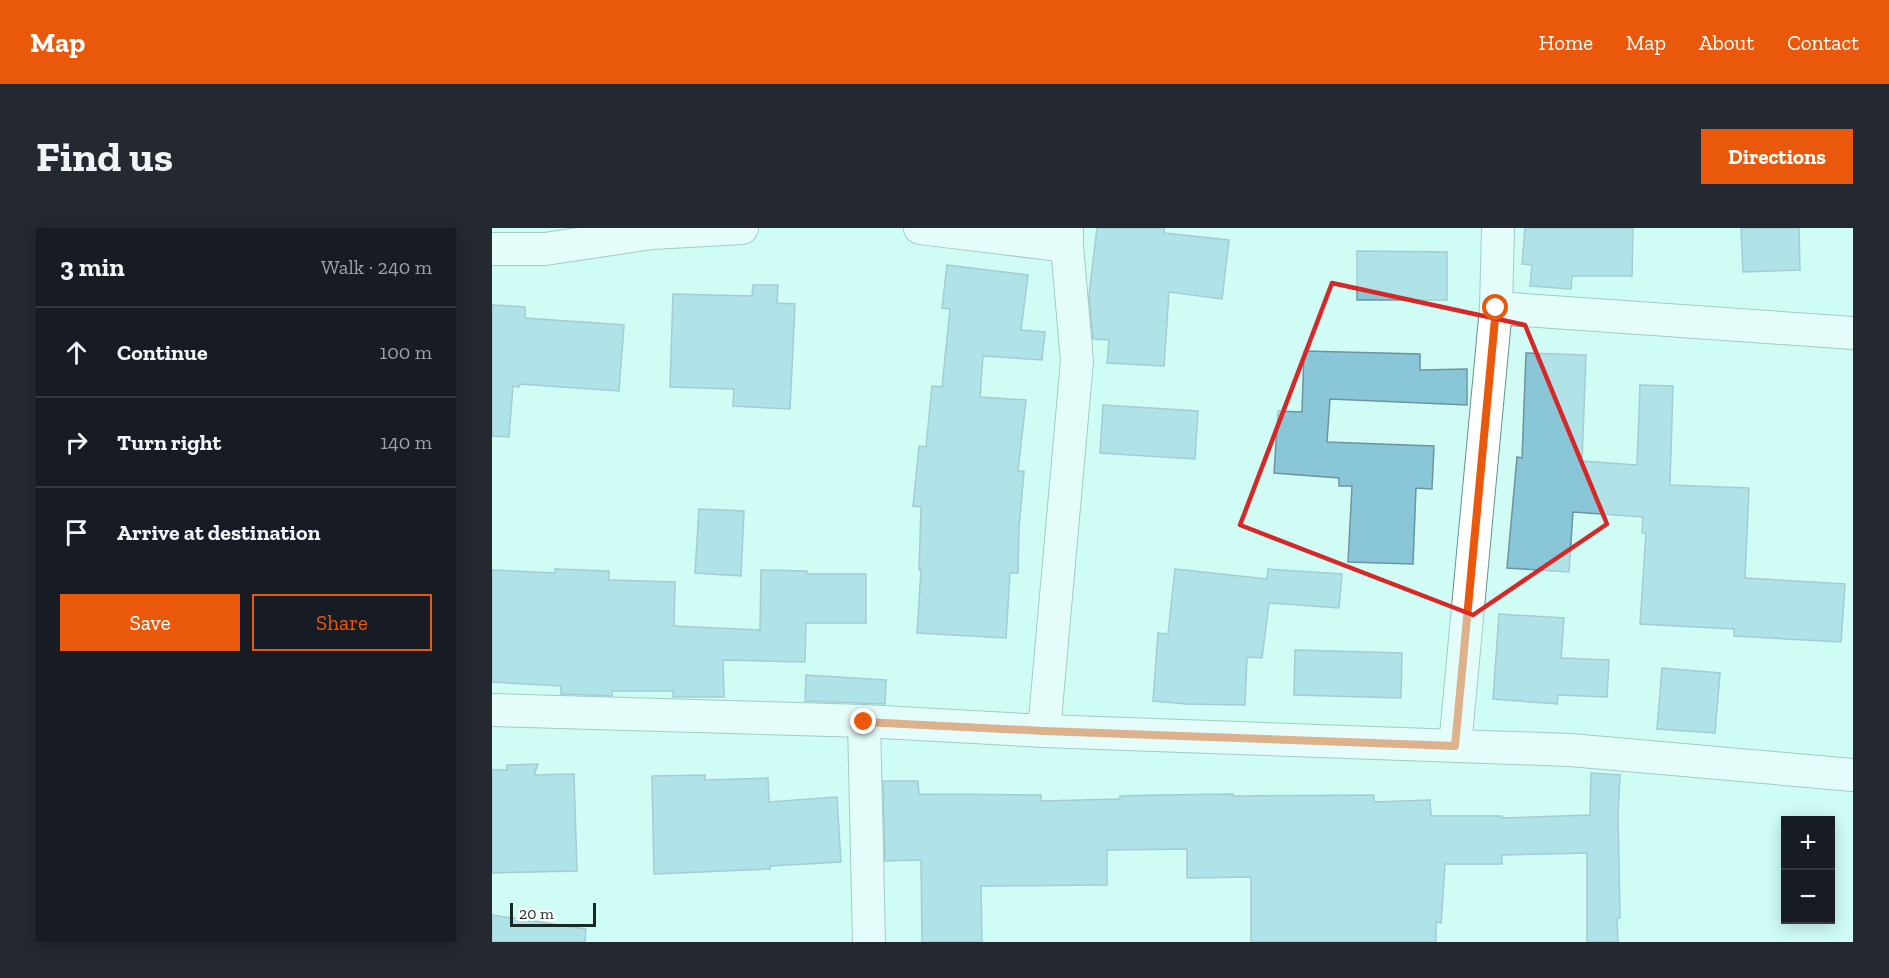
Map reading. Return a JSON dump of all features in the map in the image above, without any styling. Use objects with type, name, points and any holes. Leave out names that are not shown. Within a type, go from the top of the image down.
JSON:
[{"type":"street","points":[[492,249],[545,249],[652,233],[742,228]]},
{"type":"street","points":[[920,228],[1067,237],[1077,361],[1044,731]]},
{"type":"street","points":[[1455,746],[1496,308],[1497,228]]},
{"type":"street","points":[[1496,308],[1853,333]]},
{"type":"street","points":[[492,710],[864,722],[1044,731],[1570,750],[1853,774]]},
{"type":"street","points":[[864,722],[869,942]]},
{"type":"highlighted area","points":[[1332,283],[1525,325],[1607,524],[1473,615],[1240,525]]},
{"type":"building","points":[[1097,228],[1164,228],[1164,233],[1229,240],[1222,299],[1169,292],[1164,366],[1107,363],[1109,340],[1093,339],[1089,295]]},
{"type":"building","points":[[1525,228],[1633,228],[1632,276],[1572,276],[1571,289],[1530,286],[1532,265],[1522,264]]},
{"type":"building","points":[[1741,228],[1799,228],[1800,270],[1743,272]]},
{"type":"building","points":[[1357,251],[1447,252],[1447,300],[1357,300]]},
{"type":"building","points":[[947,265],[1028,275],[1021,330],[1045,332],[1042,360],[983,356],[980,397],[1026,400],[1018,471],[1024,471],[1018,573],[1010,573],[1006,638],[917,633],[921,570],[919,570],[921,507],[913,506],[919,446],[926,447],[932,386],[942,387],[950,309],[942,308]]},
{"type":"building","points":[[753,285],[778,285],[777,303],[795,304],[790,409],[733,406],[734,389],[670,387],[673,294],[752,296]]},
{"type":"building","points":[[492,305],[525,307],[525,318],[624,325],[619,391],[519,384],[519,387],[513,386],[509,437],[492,436]]},
{"type":"building","points":[[1304,351],[1420,354],[1420,370],[1467,369],[1467,405],[1330,399],[1327,442],[1434,446],[1432,489],[1416,488],[1413,564],[1348,562],[1352,486],[1339,486],[1339,478],[1274,473],[1278,411],[1302,412]]},
{"type":"building","points":[[1526,353],[1586,355],[1582,461],[1637,465],[1640,385],[1673,386],[1670,485],[1749,488],[1745,578],[1845,584],[1841,642],[1734,636],[1734,629],[1640,624],[1646,533],[1642,533],[1643,517],[1573,512],[1569,572],[1507,568],[1517,457],[1522,458]]},
{"type":"building","points":[[1103,405],[1198,411],[1195,459],[1100,453]]},
{"type":"building","points":[[699,509],[744,511],[741,576],[695,573]]},
{"type":"building","points":[[555,569],[609,571],[609,580],[675,582],[674,626],[760,630],[761,570],[807,571],[807,574],[866,574],[866,623],[806,623],[805,662],[723,660],[724,697],[673,697],[673,691],[612,691],[612,696],[561,694],[561,686],[492,682],[492,570],[555,573]]},
{"type":"building","points":[[1175,569],[1267,579],[1268,569],[1342,574],[1339,608],[1269,603],[1262,658],[1247,657],[1245,705],[1153,701],[1158,633],[1168,634]]},
{"type":"building","points":[[1499,614],[1564,618],[1561,658],[1609,660],[1607,697],[1558,695],[1557,704],[1493,699]]},
{"type":"building","points":[[1295,650],[1402,653],[1401,698],[1294,695]]},
{"type":"building","points":[[1662,668],[1720,673],[1715,733],[1657,729]]},
{"type":"building","points":[[806,675],[886,680],[885,704],[805,701]]},
{"type":"building","points":[[538,764],[534,775],[574,774],[577,871],[492,873],[492,770],[507,770],[507,765]]},
{"type":"building","points":[[1591,773],[1620,775],[1618,942],[1587,942],[1587,853],[1502,855],[1502,864],[1445,864],[1441,923],[1436,922],[1436,942],[1251,942],[1251,877],[1187,878],[1187,849],[1107,850],[1107,885],[981,886],[982,942],[922,942],[921,860],[885,861],[883,781],[918,781],[919,794],[1041,795],[1041,801],[1120,799],[1120,796],[1159,795],[1374,795],[1374,802],[1430,800],[1431,816],[1502,816],[1502,818],[1590,815]]},
{"type":"building","points":[[705,775],[705,780],[768,778],[769,802],[837,797],[841,862],[770,866],[770,869],[654,874],[652,776]]},
{"type":"building","points":[[492,915],[586,929],[585,942],[492,942]]},
{"type":"route","points":[[864,722],[1455,746],[1496,308]]}]
